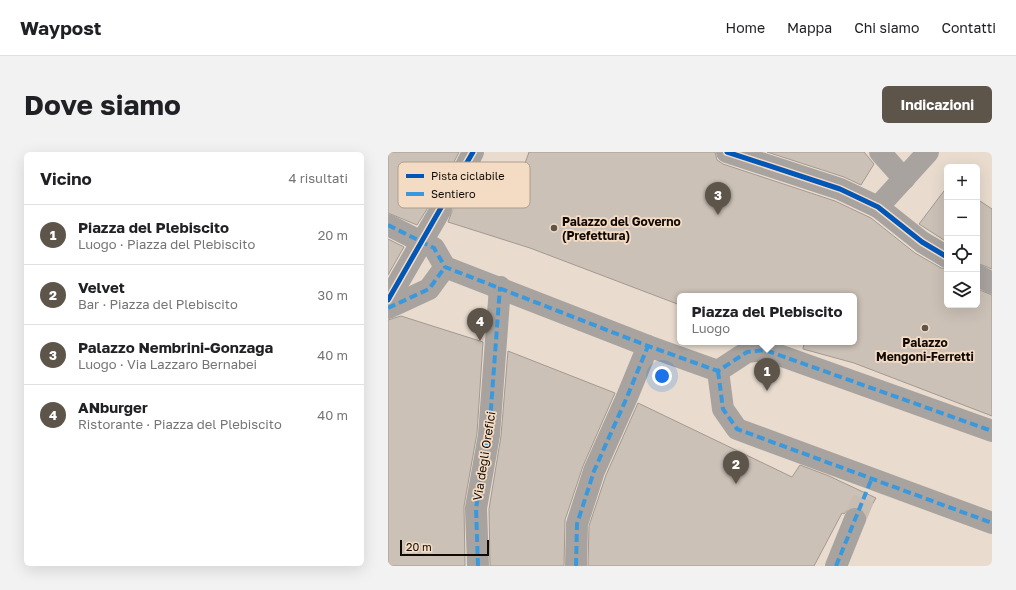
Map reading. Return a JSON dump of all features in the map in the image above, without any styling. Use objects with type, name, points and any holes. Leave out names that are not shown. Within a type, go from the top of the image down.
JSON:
[{"type":"street","points":[[468,162],[473,152]]},
{"type":"street","points":[[727,152],[840,189],[878,207],[922,242],[944,255]]},
{"type":"street","points":[[880,152],[904,179]]},
{"type":"street","points":[[878,207],[928,152]]},
{"type":"street","points":[[388,300],[441,209]]},
{"type":"street","points":[[388,225],[434,248],[445,267],[500,287],[648,346],[718,371]]},
{"type":"street","points":[[388,308],[429,289],[445,267]]},
{"type":"street","points":[[980,277],[992,284]]},
{"type":"street","name":"Via degli Orefici","points":[[478,566],[476,508],[490,435],[500,287]]},
{"type":"street","points":[[576,566],[577,524],[594,471],[627,398],[648,346]]},
{"type":"street","points":[[718,371],[747,352],[765,350],[992,432]]},
{"type":"street","points":[[718,371],[723,409],[737,428],[869,485],[992,523]]},
{"type":"street","points":[[836,566],[856,519]]},
{"type":"building","points":[[388,152],[459,152],[454,162],[398,162],[398,208],[428,208],[417,225],[388,213]]},
{"type":"building","points":[[529,152],[715,152],[717,160],[723,164],[835,201],[871,218],[915,253],[944,268],[944,308],[980,308],[980,290],[992,295],[992,416],[854,363],[803,349],[804,345],[857,345],[857,293],[677,293],[677,304],[530,248],[448,222],[453,208],[530,208],[530,162],[525,162]]},
{"type":"building","points":[[767,152],[864,152],[874,164],[861,185],[844,177]]},
{"type":"building","points":[[944,191],[944,240],[919,224]]},
{"type":"building","points":[[980,201],[992,209],[992,269],[980,264]]},
{"type":"building","points":[[388,239],[404,247],[388,275]]},
{"type":"building","points":[[401,316],[483,342],[477,433],[464,506],[465,566],[388,566],[388,320]]},
{"type":"building","points":[[508,351],[615,393],[583,466],[565,520],[564,566],[490,566],[489,509],[501,436]]},
{"type":"building","points":[[638,403],[792,477],[800,465],[829,476],[876,498],[866,515],[860,508],[854,507],[848,509],[844,514],[842,513],[814,566],[588,566],[589,526],[606,475]]},
{"type":"tunnel","points":[[855,519],[866,493]]},
{"type":"marked path","points":[[388,225],[434,248],[445,267],[648,346],[718,371],[747,352],[765,350],[992,431]]},
{"type":"marked path","points":[[388,308],[429,289],[445,267]]},
{"type":"marked path","points":[[478,566],[476,508],[489,435],[500,287]]},
{"type":"marked path","points":[[576,566],[577,524],[594,471],[648,346]]},
{"type":"marked path","points":[[718,371],[723,409],[737,429],[992,523]]},
{"type":"marked path","points":[[836,566],[872,478]]},
{"type":"cycle path","points":[[467,162],[473,152]]},
{"type":"cycle path","points":[[727,152],[840,189],[878,207],[922,242],[944,255]]},
{"type":"cycle path","points":[[388,300],[441,208]]},
{"type":"place","name":"Palazzo Nembrini-Gonzaga","points":[[718,215]]},
{"type":"place","name":"Palazzo del Governo (Prefettura)","points":[[554,228]]},
{"type":"place","name":"Palazzo Mengoni-Ferretti","points":[[925,328]]},
{"type":"place","name":"ANburger","points":[[480,341]]},
{"type":"place","name":"Piazza del Plebiscito","points":[[767,391]]},
{"type":"place","name":"Velvet","points":[[736,484]]}]
